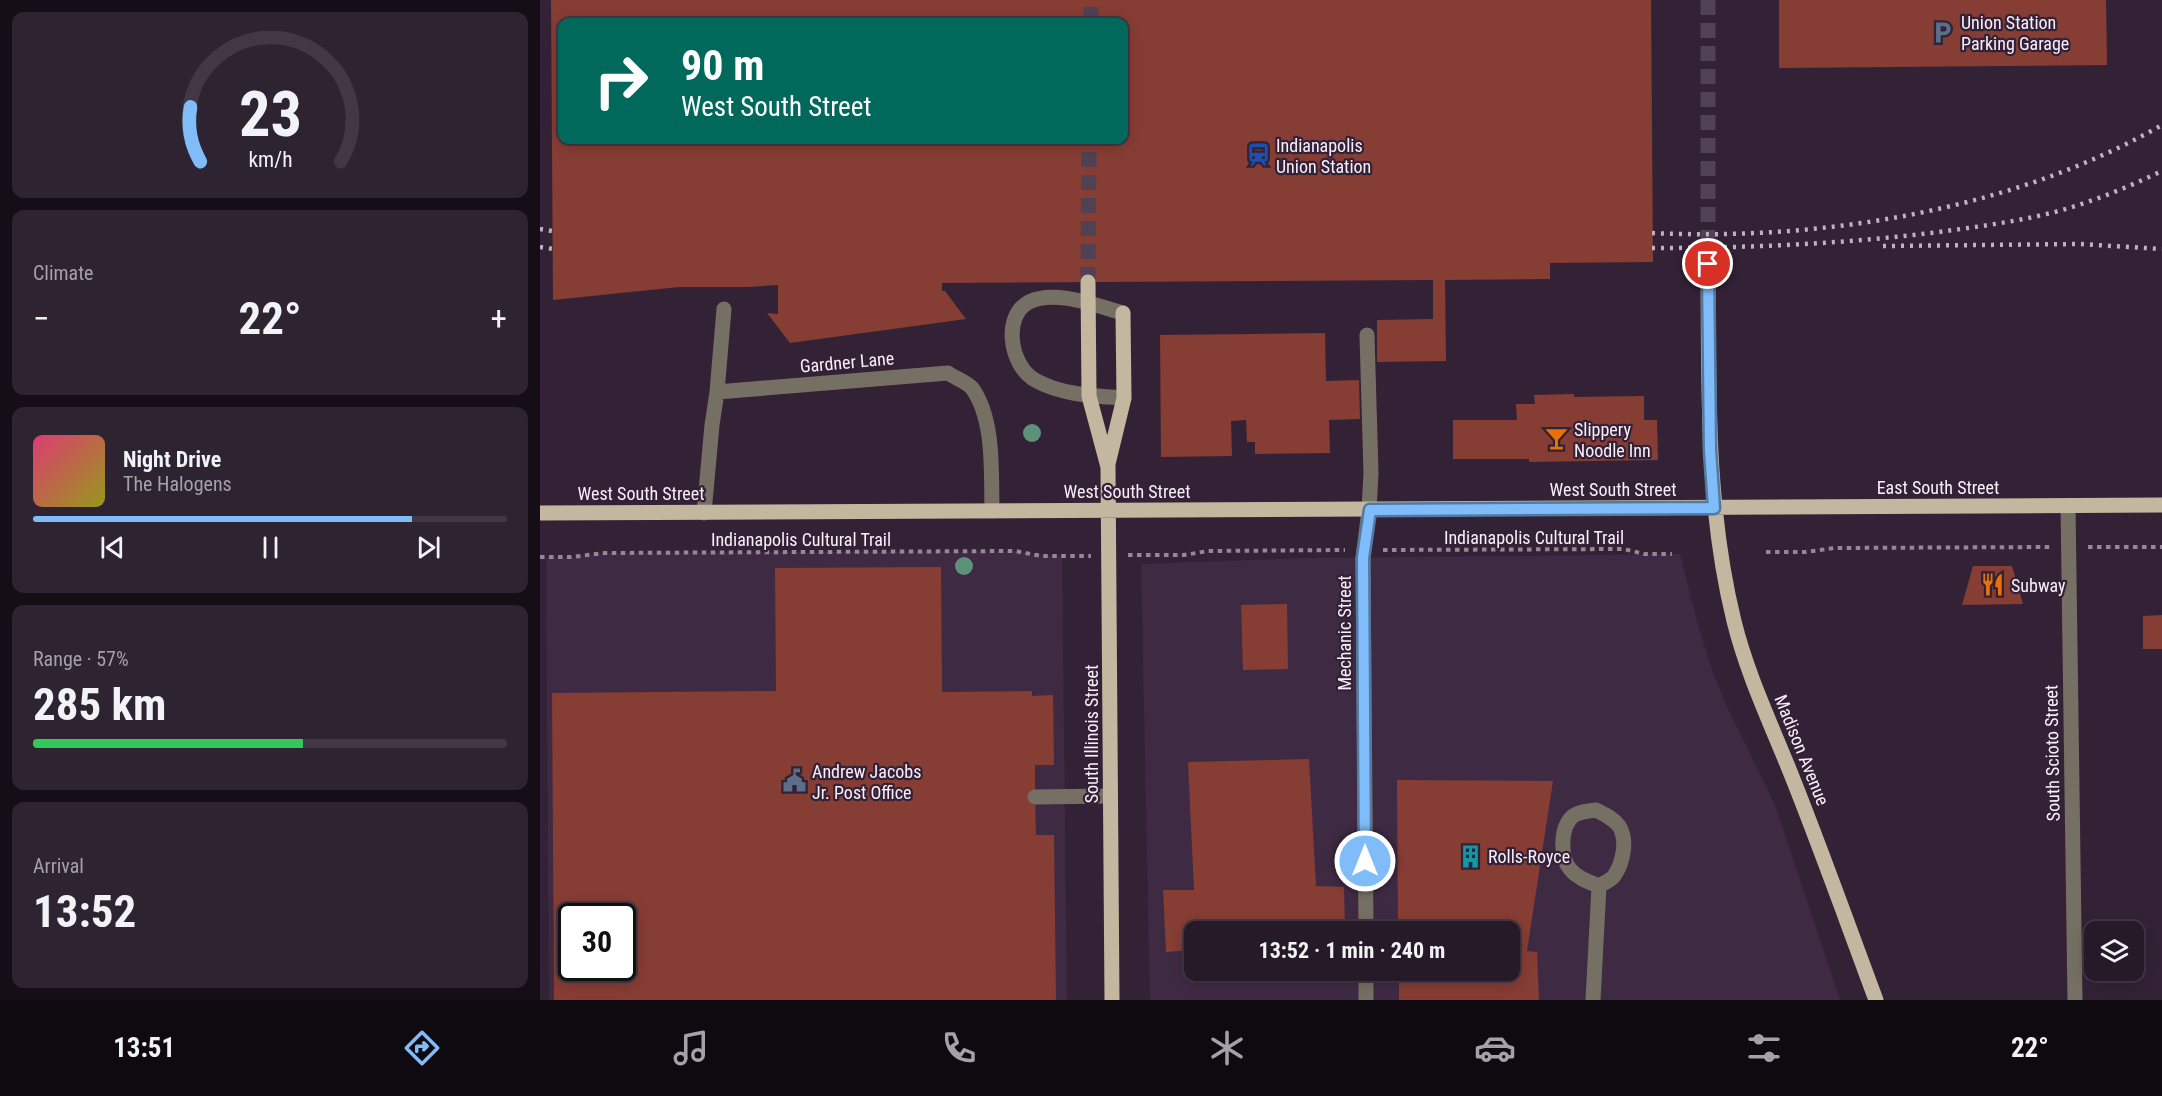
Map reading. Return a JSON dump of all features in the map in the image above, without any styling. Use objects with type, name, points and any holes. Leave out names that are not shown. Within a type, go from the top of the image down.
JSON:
[{"type":"main road","name":"Madison Avenue","points":[[1708,264],[1710,450],[1714,508],[1724,576],[1741,648],[1802,802],[1876,1000]]},
{"type":"main road","name":"South Illinois Street","points":[[1088,282],[1089,396],[1107,467],[1109,510],[1112,1000]]},
{"type":"main road","name":"South Illinois Street","points":[[1107,467],[1124,398],[1123,313]]},
{"type":"main road","name":"East South Street","points":[[1714,508],[2162,505]]},
{"type":"main road","name":"West South Street","points":[[540,513],[1714,508]]},
{"type":"street","points":[[1123,313],[1065,297],[1030,301],[1019,310],[1012,332],[1014,352],[1020,367],[1033,380],[1089,396],[1124,398]]},
{"type":"street","points":[[704,513],[724,309]]},
{"type":"street","name":"Mechanic Street","points":[[1366,921],[1363,558],[1370,510],[1371,473],[1367,335]]},
{"type":"street","name":"Gardner Lane","points":[[717,392],[948,373],[971,386],[983,411],[990,444],[992,511]]},
{"type":"street","name":"South Scioto Street","points":[[2068,506],[2075,1000]]},
{"type":"street","points":[[1035,797],[1110,796]]},
{"type":"street","points":[[1596,810],[1611,818],[1620,828],[1623,855],[1614,877],[1599,886],[1582,879],[1570,869],[1564,856],[1563,842],[1566,829],[1571,818],[1580,812],[1596,810]]},
{"type":"street","points":[[1593,1000],[1599,886]]},
{"type":"street","points":[[1366,981],[1366,1000]]},
{"type":"path","points":[[1766,552],[1806,552],[1834,548],[2040,547]]},
{"type":"path","points":[[2093,547],[2162,547]]},
{"type":"path","name":"Indianapolis Cultural Trail","points":[[1395,550],[1624,549],[1644,554],[1672,554]]},
{"type":"path","points":[[1149,555],[1184,555],[1209,551],[1351,550]]},
{"type":"path","name":"Indianapolis Cultural Trail","points":[[540,557],[605,554],[1004,551],[1062,556]]},
{"type":"shaded area","name":"Andrew Jacobs Jr. Post Office","points":[[1015,551],[1062,556],[1067,1000],[549,1000],[546,557],[605,553]]},
{"type":"shaded area","points":[[1680,554],[1714,676],[1775,805],[1840,1000],[1150,1000],[1141,564],[1305,558]]},
{"type":"building","name":"Indianapolis Union Station","points":[[551,0],[1651,0],[1653,262],[1550,263],[1550,279],[1445,280],[1446,361],[1377,362],[1377,320],[1433,319],[1433,280],[942,283],[942,291],[945,291],[966,319],[790,343],[767,313],[778,314],[778,285],[679,287],[553,300]]},
{"type":"building","name":"Union Station Parking Garage","points":[[1779,0],[2106,0],[2107,65],[1779,68]]},
{"type":"building","points":[[1325,333],[1326,381],[1359,380],[1360,419],[1329,420],[1330,453],[1255,454],[1255,442],[1247,442],[1246,420],[1231,421],[1232,456],[1161,457],[1160,335]]},
{"type":"building","name":"Slippery Noodle Inn","points":[[1574,394],[1574,397],[1644,396],[1644,420],[1657,420],[1658,460],[1529,462],[1529,459],[1453,459],[1453,420],[1517,420],[1516,404],[1535,404],[1534,395]]},
{"type":"building","name":"Subway","points":[[1973,566],[2012,566],[2023,604],[1962,605]]},
{"type":"building","name":"Andrew Jacobs Jr. Post Office","points":[[941,567],[942,692],[1032,691],[1032,696],[1053,695],[1054,765],[1035,765],[1035,797],[1036,835],[1054,835],[1056,1000],[554,1000],[552,693],[776,691],[775,568]]},
{"type":"building","points":[[1287,604],[1288,669],[1243,670],[1241,605]]},
{"type":"building","points":[[2162,615],[2162,649],[2143,649],[2143,616]]},
{"type":"building","points":[[1309,759],[1316,886],[1344,887],[1345,921],[1184,921],[1184,951],[1166,952],[1163,890],[1194,890],[1188,762]]},
{"type":"building","name":"Rolls-Royce","points":[[1397,780],[1553,781],[1527,951],[1537,952],[1539,1000],[1399,1000],[1399,981],[1520,981],[1520,921],[1398,921]]},
{"type":"tunnel","points":[[1091,0],[1091,18]]},
{"type":"tunnel","points":[[1708,0],[1708,264]]},
{"type":"tunnel","points":[[1088,282],[1089,144]]},
{"type":"railway","points":[[1652,233],[1717,234],[1782,231],[1849,225],[1915,214],[1980,199],[2043,179],[2104,154],[2162,125]]},
{"type":"railway","points":[[1652,248],[1831,242],[1981,226],[2065,209],[2108,195],[2162,171]]},
{"type":"railway","points":[[540,229],[552,231]]},
{"type":"railway","points":[[1883,246],[2080,244],[2162,249]]},
{"type":"railway","points":[[540,247],[553,249]]},
{"type":"place","name":"Union Station Parking Garage","points":[[1943,32]]},
{"type":"place","name":"Indianapolis Union Station","points":[[1258,155]]},
{"type":"place","name":"Slippery Noodle Inn","points":[[1556,439]]},
{"type":"place","name":"Subway","points":[[1993,585]]},
{"type":"place","name":"Andrew Jacobs Jr. Post Office","points":[[794,781]]},
{"type":"place","name":"Rolls-Royce","points":[[1470,856]]},
{"type":"route","points":[[1365,861],[1363,558],[1370,510],[1714,508],[1710,450],[1708,264]]}]
